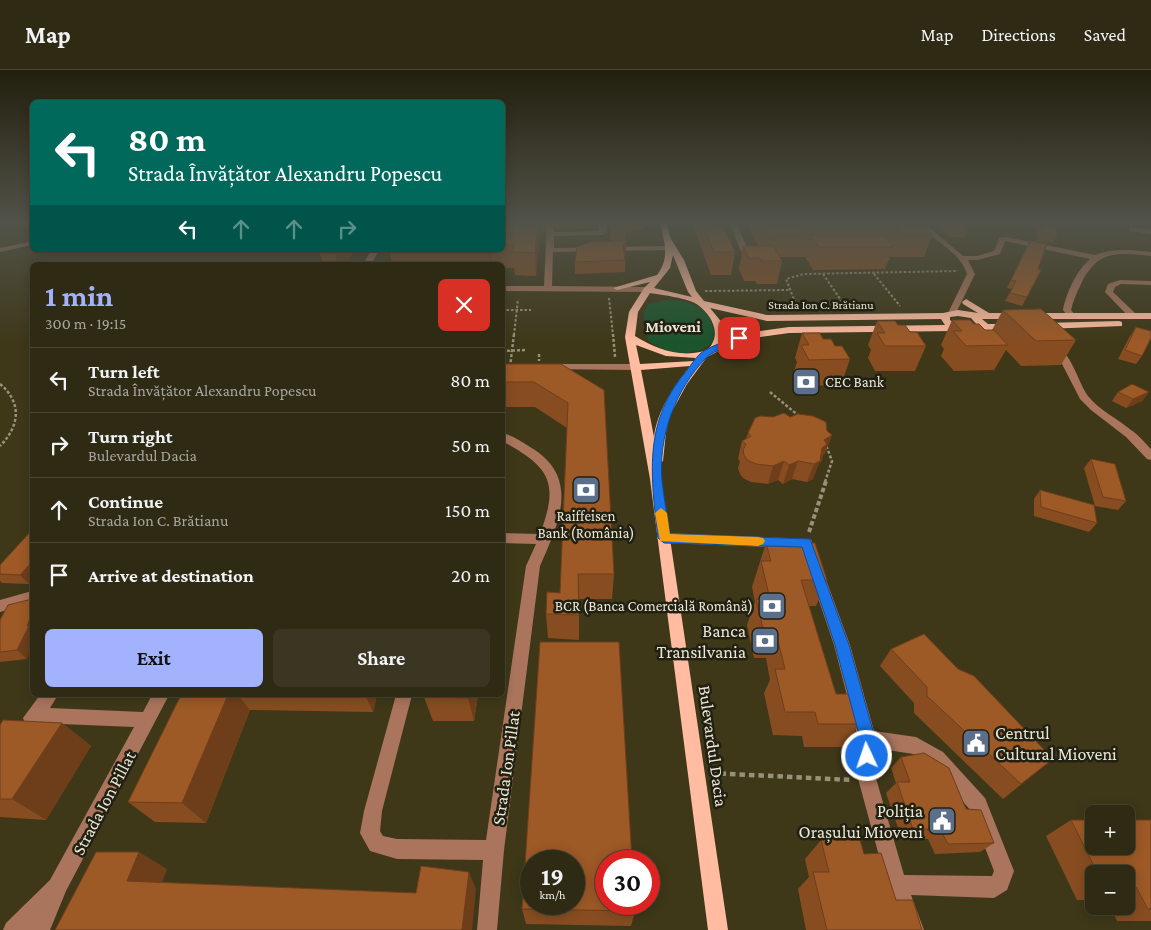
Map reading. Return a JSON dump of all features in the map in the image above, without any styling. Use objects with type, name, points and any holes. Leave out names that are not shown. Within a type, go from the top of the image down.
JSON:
[{"type":"main road","name":"Bulevardul Dacia","points":[[668,262],[663,273],[636,304],[632,312],[630,337],[656,479],[718,930]]},
{"type":"main road","name":"Bulevardul Dacia","points":[[656,479],[660,432],[665,415],[682,383],[721,336],[719,325],[694,298],[681,262]]},
{"type":"main road","points":[[617,288],[644,282],[663,273]]},
{"type":"main road","points":[[647,290],[694,298]]},
{"type":"main road","points":[[636,304],[665,297],[694,298]]},
{"type":"main road","name":"Strada Ion C. Brătianu","points":[[694,298],[752,315],[803,319],[909,317],[948,314],[972,316]]},
{"type":"main road","points":[[963,299],[987,315]]},
{"type":"main road","points":[[948,314],[945,321],[955,328]]},
{"type":"main road","points":[[972,316],[1151,316]]},
{"type":"main road","points":[[972,316],[982,322],[984,326],[1019,326]]},
{"type":"main road","points":[[1133,316],[1147,325]]},
{"type":"main road","points":[[1037,326],[1147,325]]},
{"type":"main road","name":"Strada Ion C. Brătianu","points":[[705,356],[739,338],[769,332],[955,328],[974,331],[984,326]]},
{"type":"main road","points":[[630,337],[647,348],[662,353],[705,356]]},
{"type":"main road","points":[[635,366],[705,356]]},
{"type":"street","points":[[548,288],[549,262]]},
{"type":"street","points":[[948,314],[963,299],[971,271],[966,262]]},
{"type":"street","points":[[1072,316],[1067,310],[1068,304],[1083,269],[1089,262]]},
{"type":"street","points":[[1133,316],[1110,292],[1111,286],[1120,282],[1151,282]]},
{"type":"street","points":[[505,288],[617,288],[647,290]]},
{"type":"street","points":[[963,299],[972,316]]},
{"type":"street","points":[[1042,339],[1065,361],[1084,397],[1095,408],[1130,434],[1151,456]]},
{"type":"street","points":[[539,367],[635,366]]},
{"type":"street","name":"Strada Ion Pillat","points":[[487,930],[494,850],[533,566],[546,539],[554,504],[555,480],[549,467],[534,454],[505,438]]},
{"type":"street","points":[[505,538],[546,539]]},
{"type":"street","points":[[664,538],[806,543],[842,645],[868,738],[866,775],[897,885],[914,930]]},
{"type":"street","points":[[0,606],[30,598]]},
{"type":"street","points":[[21,728],[35,715],[48,697]]},
{"type":"street","name":"Strada Ion Pillat","points":[[39,930],[60,884],[160,697]]},
{"type":"street","points":[[403,697],[373,811],[370,833],[377,844],[397,849],[494,850]]},
{"type":"street","points":[[35,715],[148,720]]},
{"type":"street","points":[[868,738],[916,746],[937,758],[978,805],[1004,871],[1000,883],[994,888],[897,885]]},
{"type":"street","name":"Strada Ion Pillat","points":[[13,930],[60,884]]},
{"type":"path","points":[[803,319],[789,290],[786,279],[804,274],[971,271]]},
{"type":"path","points":[[874,273],[909,317]]},
{"type":"path","points":[[822,274],[853,318]]},
{"type":"path","points":[[510,368],[519,288]]},
{"type":"path","points":[[608,288],[616,367]]},
{"type":"path","points":[[694,298],[789,290]]},
{"type":"path","points":[[505,310],[530,310]]},
{"type":"path","points":[[505,351],[526,350]]},
{"type":"path","points":[[0,384],[5,387],[14,406],[16,422],[10,437],[0,446]]},
{"type":"path","points":[[770,392],[800,417]]},
{"type":"path","points":[[806,543],[832,461],[824,436]]},
{"type":"path","points":[[696,772],[868,781]]},
{"type":"green space","points":[[666,300],[694,304],[704,312],[709,317],[713,327],[714,336],[712,343],[697,351],[681,353],[656,346],[649,341],[644,326],[644,311],[649,304]]},
{"type":"building","points":[[1020,262],[1040,262],[1038,269],[1041,270],[1027,297],[1010,293],[1016,281],[1011,280]]},
{"type":"building","points":[[1041,309],[1076,340],[1036,341],[1003,310]]},
{"type":"building","points":[[952,320],[970,320],[974,324],[979,324],[985,330],[994,330],[1008,345],[966,346],[953,331],[962,331]]},
{"type":"building","points":[[877,321],[895,321],[898,325],[905,325],[910,332],[917,332],[926,346],[885,346],[877,333],[885,333]]},
{"type":"building","points":[[1136,327],[1151,331],[1151,338],[1142,356],[1125,350]]},
{"type":"building","points":[[802,333],[820,333],[823,339],[831,339],[835,346],[842,346],[850,359],[809,360],[801,345],[809,345]]},
{"type":"building","points":[[505,364],[561,364],[604,390],[614,574],[578,574],[579,615],[546,614],[547,592],[560,593],[568,403],[534,382],[505,382]]},
{"type":"building","points":[[1132,384],[1149,392],[1133,399],[1118,392]]},
{"type":"building","points":[[784,413],[790,417],[798,414],[813,416],[826,422],[827,431],[832,435],[824,440],[827,444],[822,448],[820,461],[814,464],[798,461],[789,465],[784,461],[773,466],[756,464],[747,460],[743,450],[746,444],[742,441],[751,436],[748,433],[755,418],[760,416],[773,417]]},
{"type":"building","points":[[1091,459],[1115,464],[1126,501],[1103,497]]},
{"type":"building","points":[[1040,490],[1094,505],[1097,523],[1041,507]]},
{"type":"building","points":[[30,532],[30,564],[20,575],[0,574],[0,565]]},
{"type":"building","points":[[766,543],[815,543],[827,580],[801,580],[836,694],[850,694],[860,724],[818,724],[815,712],[785,712],[775,669],[785,669],[776,633],[764,633],[756,599],[770,599],[761,561],[771,561]]},
{"type":"building","points":[[30,600],[30,619],[27,626],[29,626],[17,650],[0,652],[0,620],[8,605]]},
{"type":"building","points":[[924,634],[958,669],[974,676],[1053,759],[1021,784],[927,696],[927,687],[891,649]]},
{"type":"building","points":[[540,642],[619,642],[631,850],[595,850],[595,910],[585,910],[585,850],[526,850]]},
{"type":"building","points":[[180,697],[227,697],[182,803],[128,802]]},
{"type":"building","points":[[424,697],[468,697],[468,698]]},
{"type":"building","points":[[3,720],[62,723],[12,799],[0,799],[0,725]]},
{"type":"building","points":[[924,753],[949,768],[966,809],[981,810],[994,843],[948,844],[940,829],[913,829],[897,782],[910,782],[901,757]]},
{"type":"building","points":[[1071,820],[1085,820],[1085,848]]},
{"type":"building","points":[[1135,820],[1151,820],[1151,909],[1148,909],[1135,887],[1135,865],[1094,865],[1088,855],[1135,855]]},
{"type":"building","points":[[821,840],[860,840],[864,854],[881,853],[896,900],[913,900],[922,930],[827,930],[813,872],[829,872]]},
{"type":"building","points":[[96,852],[139,852],[127,881],[416,893],[421,866],[469,872],[462,930],[55,930]]},
{"type":"slow traffic","points":[[661,513],[664,538],[758,541]]},
{"type":"place","name":"CEC Bank","points":[[806,382]]},
{"type":"place","name":"Raiffeisen Bank (România)","points":[[586,490]]},
{"type":"place","name":"BCR (Banca Comercială Română)","points":[[772,606]]},
{"type":"place","name":"Banca Transilvania","points":[[765,641]]},
{"type":"place","name":"Centrul Cultural Mioveni","points":[[976,743]]},
{"type":"place","name":"Poliția Orașului Mioveni","points":[[942,821]]},
{"type":"district","name":"Mioveni","points":[[673,326]]},
{"type":"route","points":[[739,338],[704,355],[689,372],[665,415],[660,432],[656,479],[664,538],[806,543],[842,645],[868,738],[867,756]]}]
